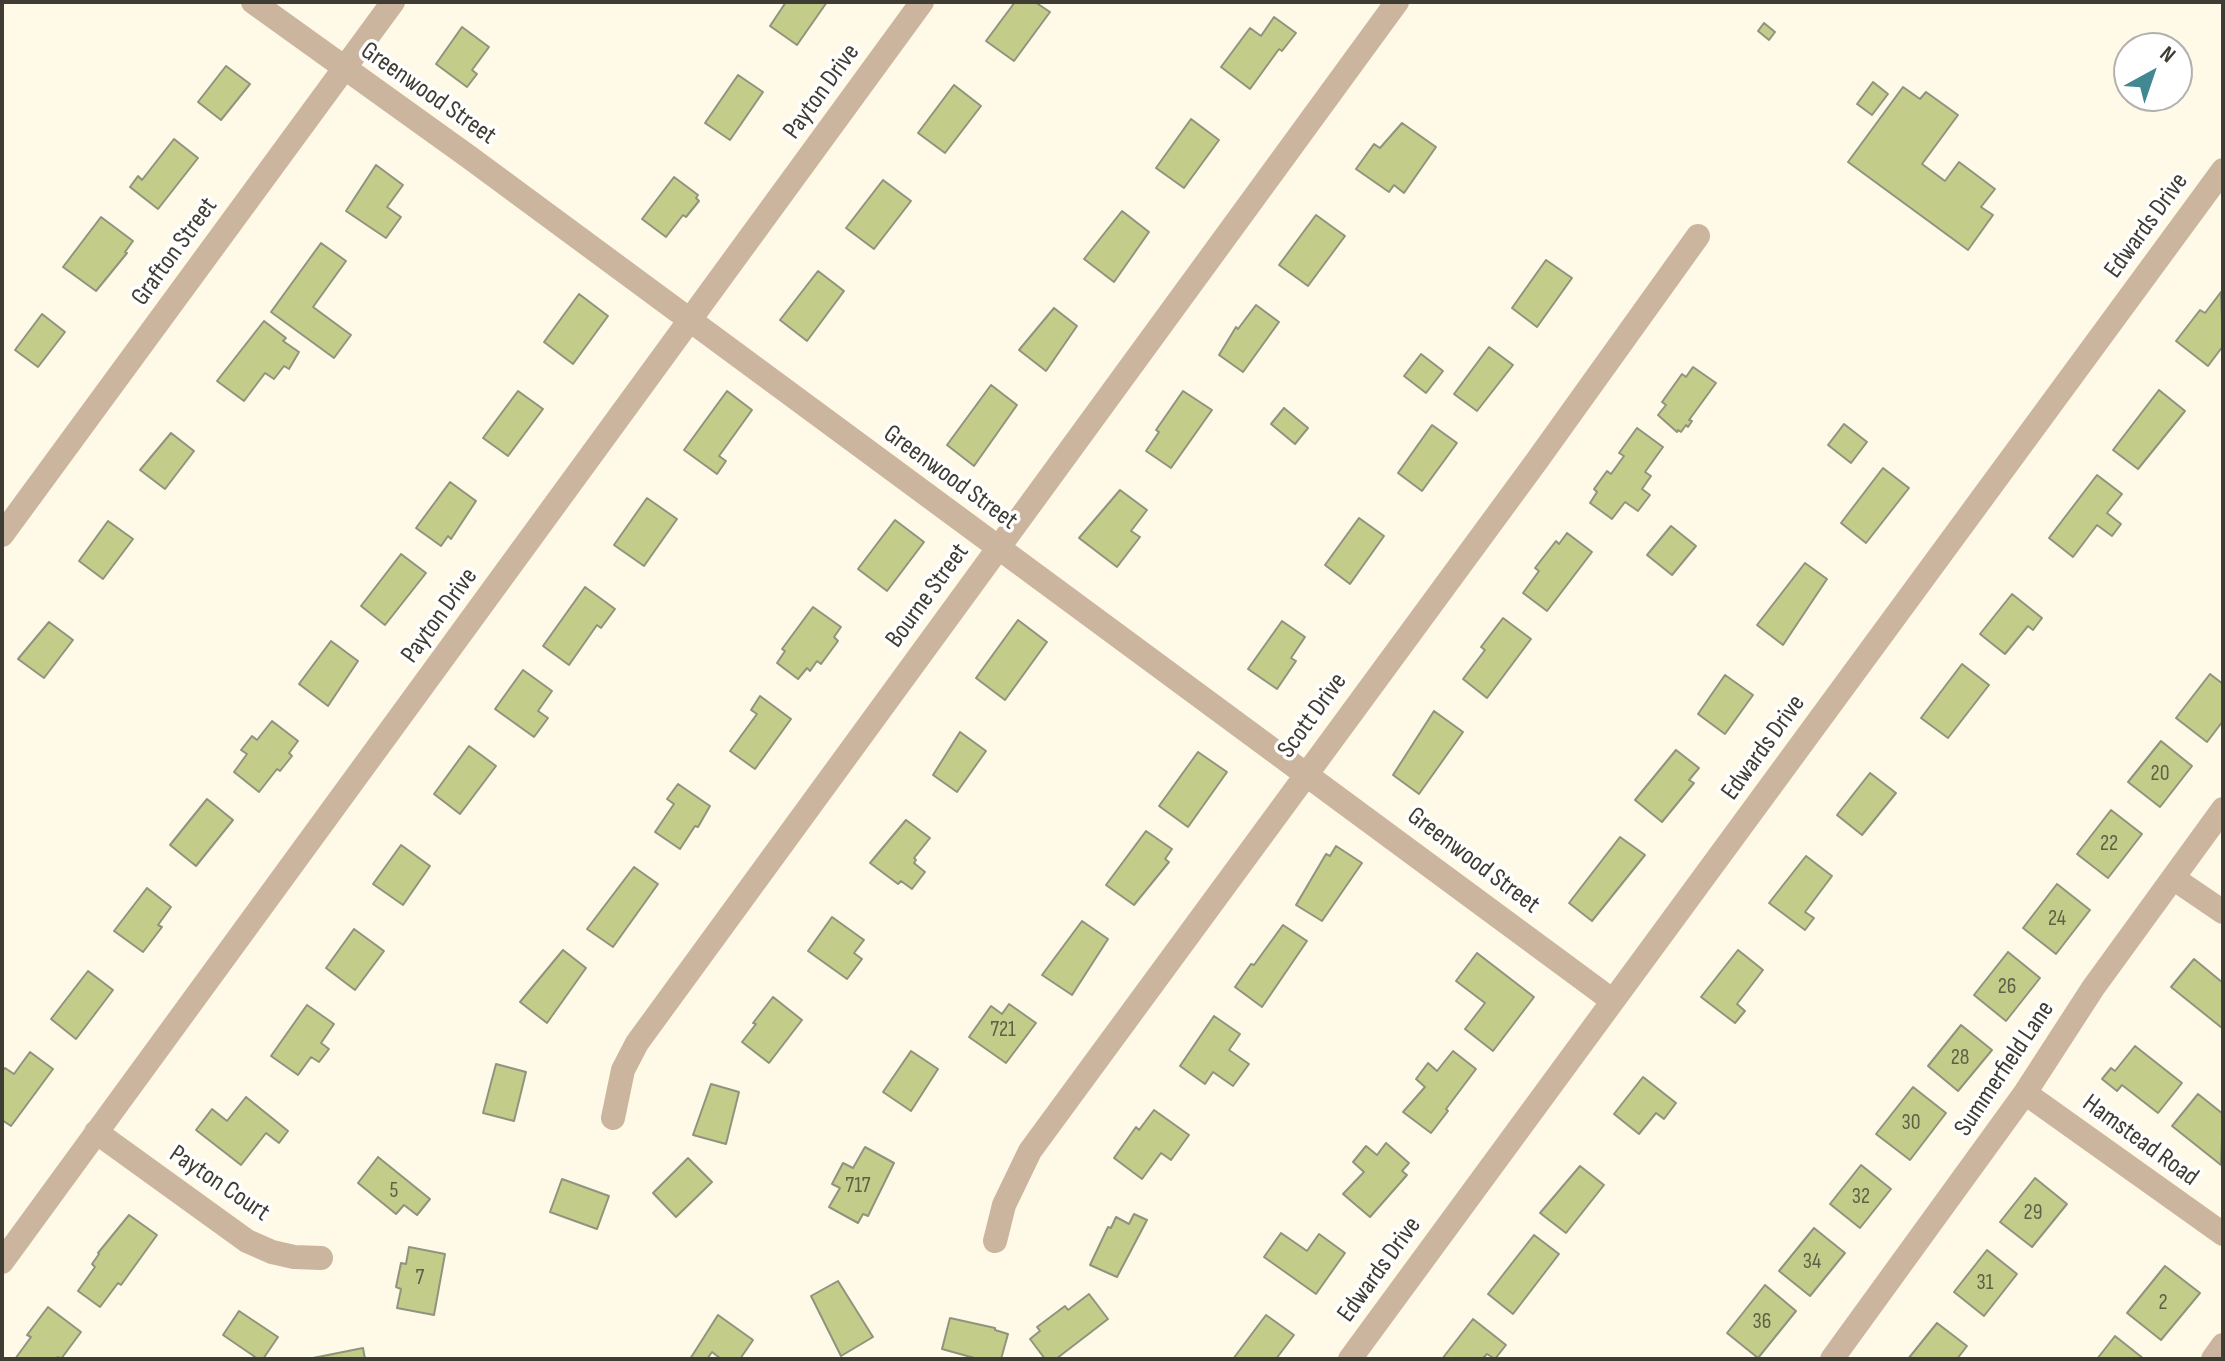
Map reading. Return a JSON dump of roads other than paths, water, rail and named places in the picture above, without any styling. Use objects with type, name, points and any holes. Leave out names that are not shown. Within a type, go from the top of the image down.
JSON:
[{"type":"street","name":"Greenwood Street","points":[[253,2],[469,157],[1613,1001]]},
{"type":"street","name":"Grafton Street","points":[[2,535],[393,2]]},
{"type":"street","name":"Payton Drive","points":[[2,1262],[922,2]]},
{"type":"street","name":"Bourne Street","points":[[613,1118],[623,1070],[637,1043],[1397,2]]},
{"type":"street","name":"Edwards Drive","points":[[1350,1359],[2223,170]]},
{"type":"street","name":"Scott Drive","points":[[995,1241],[1004,1205],[1030,1151],[1536,462],[1698,236]]},
{"type":"street","name":"Summerfield Lane","points":[[1832,1359],[2025,1093],[2093,988],[2223,809]]},
{"type":"street","points":[[2173,878],[2223,912]]},
{"type":"street","name":"Hamstead Road","points":[[2025,1093],[2223,1234]]},
{"type":"street","name":"Payton Court","points":[[96,1132],[247,1241],[272,1252],[321,1258]]},
{"type":"street","points":[[2213,1359],[2223,1345]]}]
